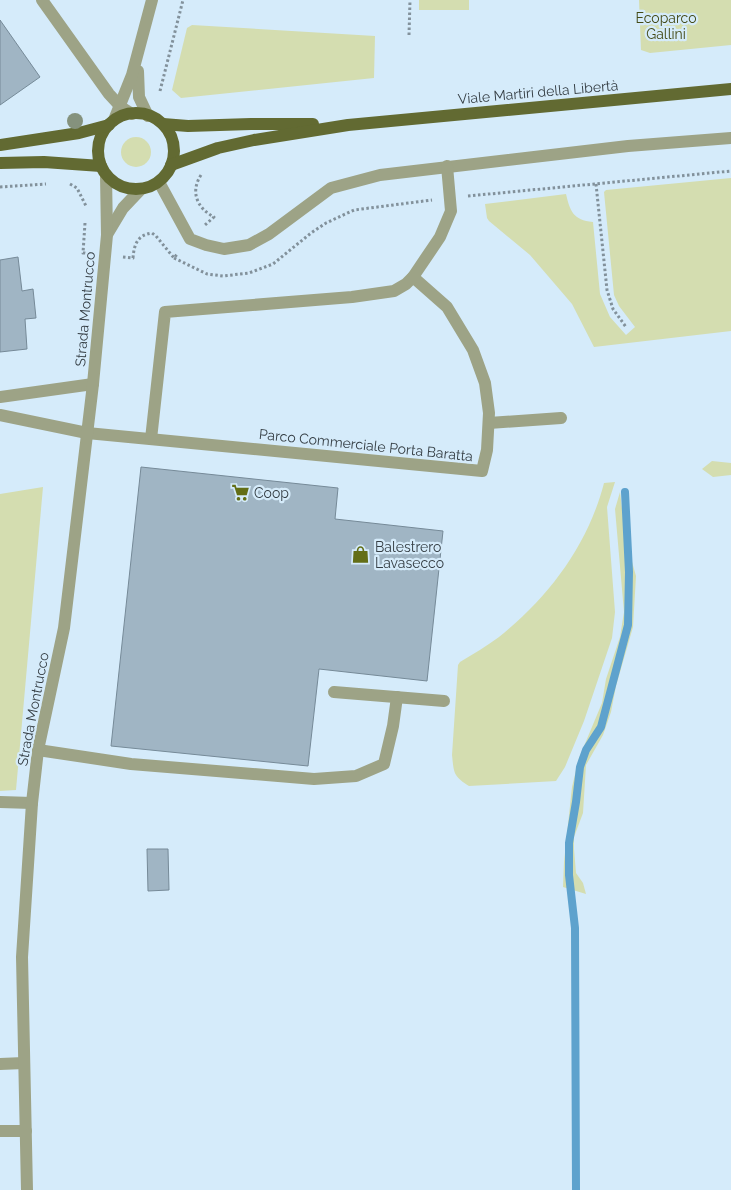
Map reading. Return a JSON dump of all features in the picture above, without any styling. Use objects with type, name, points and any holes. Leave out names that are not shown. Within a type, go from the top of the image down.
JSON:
[{"type":"main road","name":"Viale Martiri della Libertà","points":[[171,165],[218,148],[254,140],[348,125],[731,89]]},
{"type":"main road","name":"Viale Martiri della Libertà","points":[[0,145],[79,133],[112,123],[121,116],[132,114],[148,116],[163,124],[188,126],[251,124],[348,125]]},
{"type":"main road","points":[[112,123],[102,134],[98,145],[98,156],[103,171],[113,182],[131,189],[141,189],[159,182],[171,165],[174,155],[173,144],[163,124]]},
{"type":"main road","points":[[0,163],[44,162],[103,171]]},
{"type":"street","points":[[42,0],[109,94],[121,107],[132,114]]},
{"type":"street","points":[[112,123],[121,107],[140,48],[152,0]]},
{"type":"street","points":[[140,48],[137,87],[143,108],[148,116]]},
{"type":"street","points":[[159,182],[190,238],[206,245],[224,249],[249,245],[269,234],[331,188],[380,175],[628,146],[731,138]]},
{"type":"street","points":[[151,439],[165,312],[352,297],[394,291],[413,277],[440,237],[451,211],[447,166]]},
{"type":"street","name":"Strada Montrucco","points":[[27,1190],[22,957],[32,803],[38,750],[64,628],[93,384],[107,235],[103,171]]},
{"type":"street","name":"Strada Montrucco","points":[[107,235],[123,208],[141,189]]},
{"type":"street","name":"Parco Commerciale Porta Baratta","points":[[0,414],[87,433],[482,471],[487,450],[489,423],[484,383],[474,350],[447,307],[413,277]]},
{"type":"street","points":[[0,397],[93,384]]},
{"type":"street","points":[[489,423],[561,418]]},
{"type":"street","points":[[334,692],[444,702]]},
{"type":"street","points":[[38,750],[131,764],[295,778],[314,779],[356,776],[384,764],[393,726],[397,697]]},
{"type":"street","points":[[0,802],[32,803]]},
{"type":"street","points":[[0,1064],[24,1063]]},
{"type":"street","points":[[0,1131],[26,1131]]},
{"type":"path","points":[[160,96],[183,0]]},
{"type":"path","points":[[409,35],[410,0]]},
{"type":"path","points":[[86,216],[83,252],[133,258],[137,241],[142,236],[152,233],[174,258],[190,238],[214,217],[202,209],[196,198],[195,187],[203,172]]},
{"type":"path","points":[[0,188],[55,183]]},
{"type":"path","points":[[68,184],[77,188],[86,208]]},
{"type":"path","points":[[596,184],[606,290],[613,309],[626,327]]},
{"type":"green space","points":[[419,0],[469,0],[469,10],[419,10]]},
{"type":"green space","name":"Ecoparco Gallini","points":[[639,0],[731,0],[731,45],[650,53],[641,50]]},
{"type":"green space","points":[[192,25],[375,36],[374,78],[181,98],[172,90],[187,28]]},
{"type":"green space","points":[[136,137],[142,138],[150,146],[150,158],[142,166],[136,167],[130,166],[122,158],[121,152],[122,146],[130,138]]},
{"type":"green space","points":[[731,178],[731,331],[594,347],[572,304],[530,255],[489,221],[485,204],[566,194],[574,214],[581,219],[593,222],[600,294],[610,317],[626,335],[635,327],[619,306],[614,295],[604,192],[606,190]]},
{"type":"green space","points":[[712,461],[731,463],[731,475],[713,477],[702,469]]},
{"type":"green space","points":[[615,482],[607,507],[615,612],[612,638],[584,721],[565,767],[556,781],[469,786],[455,774],[452,755],[458,665],[499,637],[534,605],[550,587],[577,548],[588,528],[604,483]]},
{"type":"green space","points":[[43,487],[16,790],[0,791],[0,494]]},
{"type":"green space","points":[[620,492],[626,541],[636,576],[633,627],[616,686],[611,712],[603,735],[586,765],[583,813],[574,837],[574,849],[576,873],[583,883],[586,894],[563,887],[564,862],[572,787],[579,758],[602,703],[606,679],[620,637],[624,612],[615,509]]},
{"type":"building","points":[[0,20],[40,77],[0,105]]},
{"type":"building","points":[[18,257],[22,291],[33,289],[36,318],[25,319],[27,349],[0,352],[0,260]]},
{"type":"building","points":[[141,467],[338,488],[335,519],[443,531],[427,681],[319,669],[308,766],[111,746]]},
{"type":"building","points":[[147,849],[168,849],[169,890],[148,891]]},
{"type":"waterway","points":[[576,1190],[575,928],[569,875],[569,843],[580,767],[586,750],[601,727],[628,625],[629,572],[625,492]]},
{"type":"place","name":"Coop","points":[[240,493]]},
{"type":"place","name":"Balestrero Lavasecco","points":[[361,555]]}]
